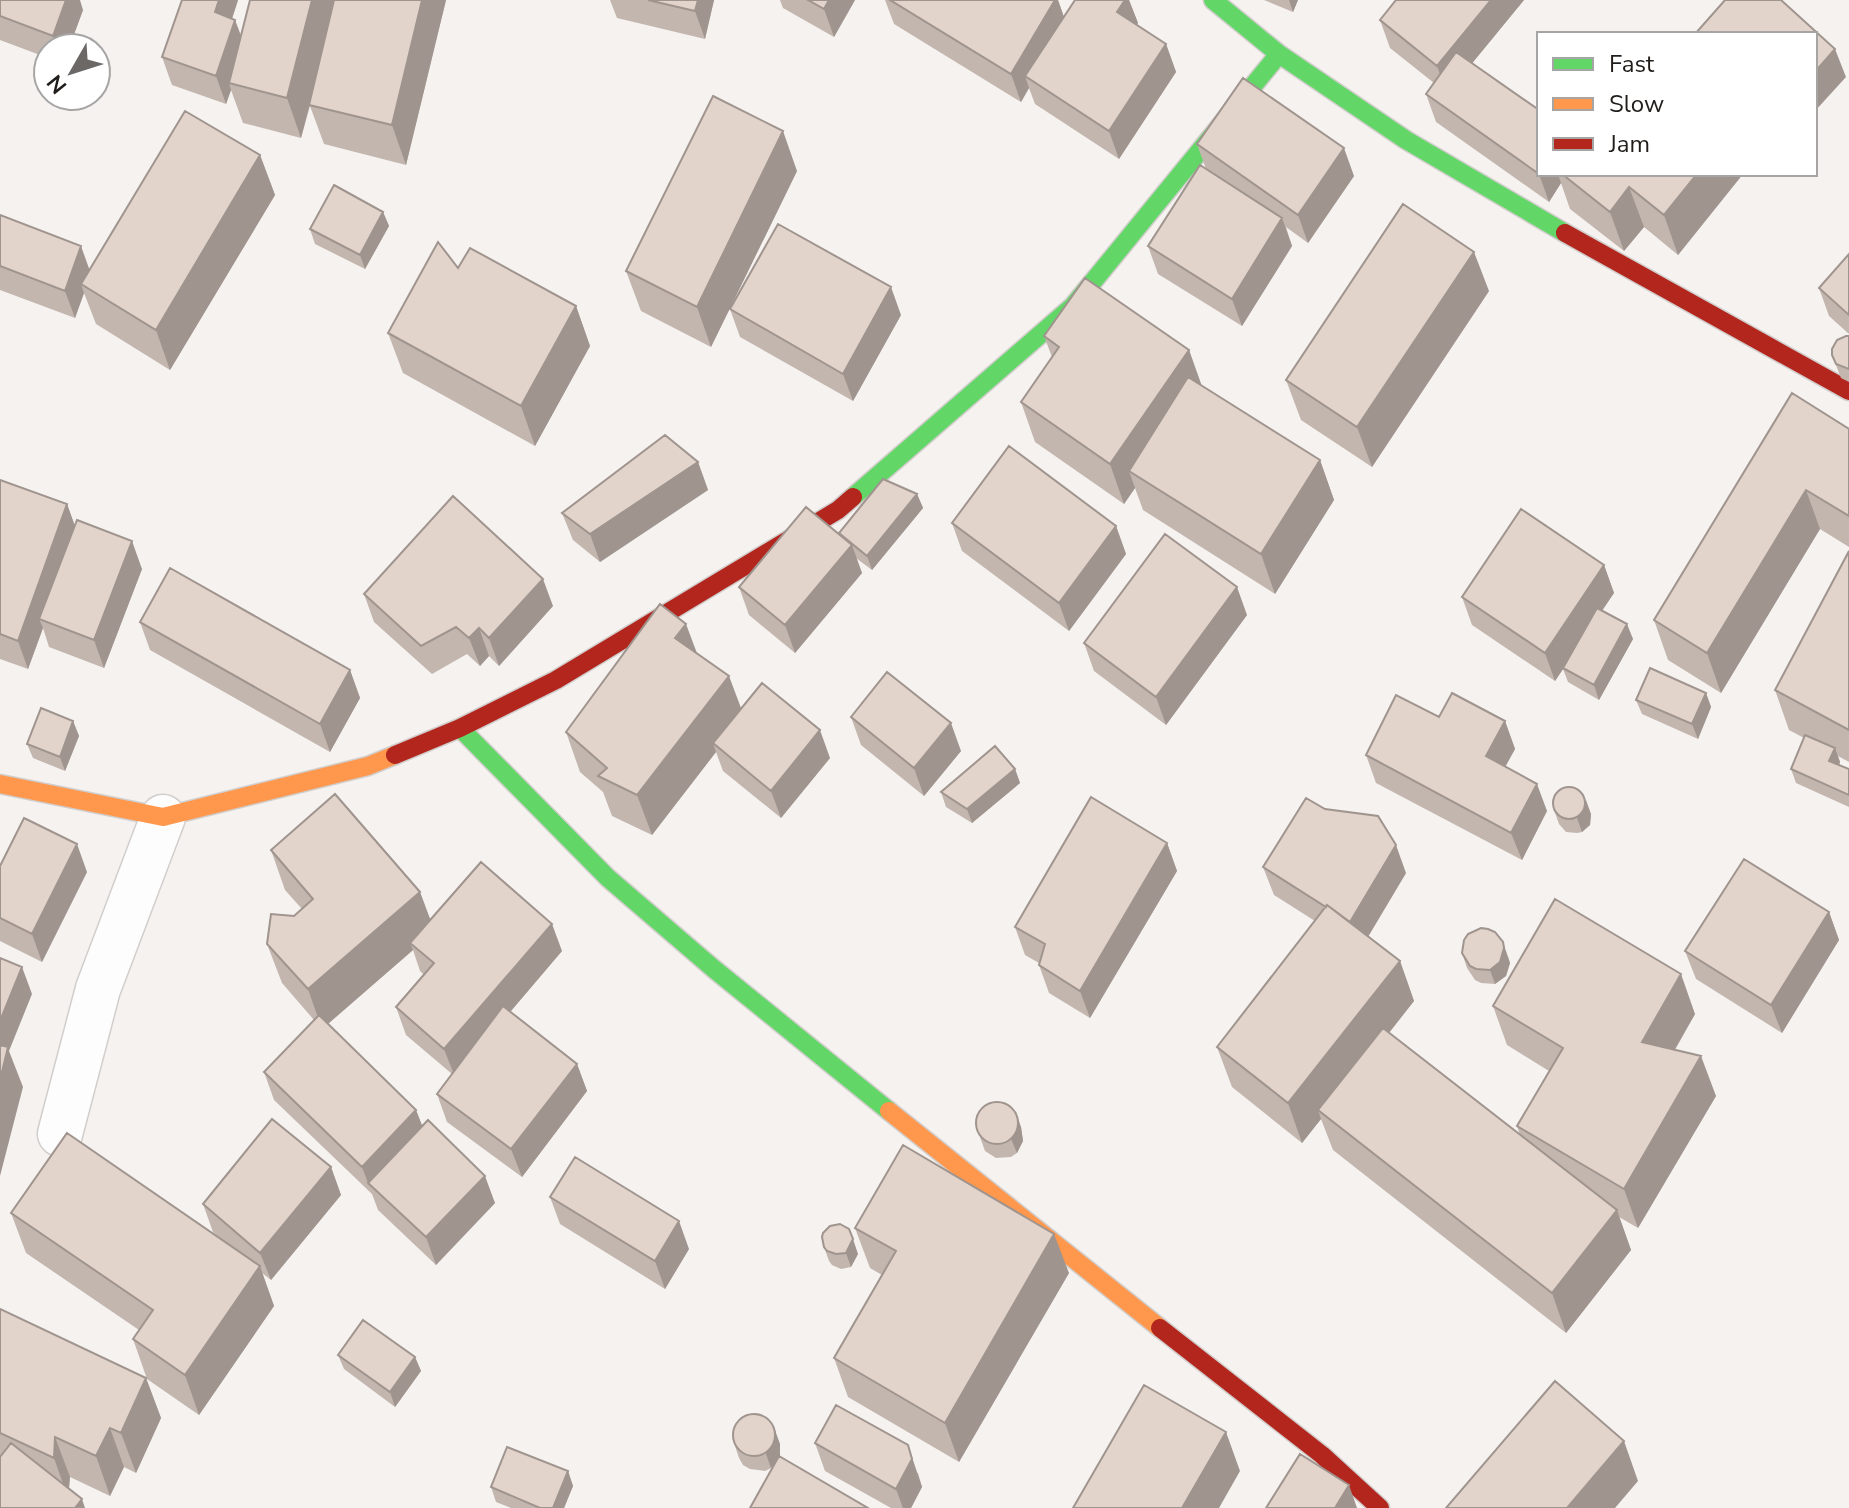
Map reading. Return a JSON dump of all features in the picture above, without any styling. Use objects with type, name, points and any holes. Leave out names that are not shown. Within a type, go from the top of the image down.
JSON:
[{"type":"street","points":[[1213,0],[1279,54],[1406,140],[1527,212],[1849,391]]},
{"type":"street","points":[[0,784],[163,817],[368,766],[460,728],[556,680],[838,510],[1073,306],[1279,54]]},
{"type":"street","points":[[460,728],[608,878],[714,969],[1322,1455],[1380,1508]]},
{"type":"street","points":[[60,1134],[98,989],[163,817]]},
{"type":"building","points":[[0,0],[66,0],[54,32],[42,32],[0,16]]},
{"type":"building","points":[[182,0],[219,0],[215,12],[235,20],[216,76],[162,57]]},
{"type":"building","points":[[250,0],[312,0],[287,98],[229,83]]},
{"type":"building","points":[[334,0],[422,0],[392,125],[309,105]]},
{"type":"building","points":[[648,0],[698,0],[695,11]]},
{"type":"building","points":[[808,0],[829,0],[824,9]]},
{"type":"building","points":[[890,0],[1055,0],[1011,74]]},
{"type":"building","points":[[1075,0],[1125,0],[1117,12],[1166,44],[1109,131],[1025,76]]},
{"type":"building","points":[[1396,0],[1491,0],[1437,66],[1380,20]]},
{"type":"building","points":[[1725,0],[1781,0],[1816,32],[1697,32]]},
{"type":"building","points":[[1817,33],[1835,49],[1817,70]]},
{"type":"building","points":[[1456,52],[1537,109],[1537,173],[1426,94]]},
{"type":"building","points":[[1243,78],[1344,148],[1298,215],[1197,144]]},
{"type":"building","points":[[713,96],[783,131],[697,307],[626,271]]},
{"type":"building","points":[[185,111],[260,155],[156,330],[81,284]]},
{"type":"building","points":[[1200,165],[1282,218],[1232,299],[1148,246]]},
{"type":"building","points":[[1565,176],[1695,176],[1664,215],[1629,187],[1610,212]]},
{"type":"building","points":[[334,185],[383,212],[360,255],[310,229]]},
{"type":"building","points":[[1403,204],[1474,252],[1357,427],[1286,380]]},
{"type":"building","points":[[0,215],[81,246],[65,291],[0,266]]},
{"type":"building","points":[[778,224],[891,287],[843,374],[730,309]]},
{"type":"building","points":[[438,242],[458,268],[470,248],[576,306],[521,406],[388,333]]},
{"type":"building","points":[[1849,254],[1849,315],[1819,288]]},
{"type":"building","points":[[1085,278],[1189,350],[1110,464],[1021,402],[1059,347],[1044,336]]},
{"type":"building","points":[[1849,336],[1849,369],[1836,364],[1832,355],[1837,340]]},
{"type":"building","points":[[1188,377],[1320,460],[1261,554],[1129,471]]},
{"type":"building","points":[[1792,393],[1849,429],[1849,516],[1806,490],[1707,653],[1654,620]]},
{"type":"building","points":[[665,435],[698,462],[590,534],[562,513]]},
{"type":"building","points":[[1009,446],[1116,526],[1059,603],[952,523]]},
{"type":"building","points":[[883,479],[917,494],[867,556],[839,533]]},
{"type":"building","points":[[0,480],[67,504],[18,641],[0,634]]},
{"type":"building","points":[[453,496],[543,579],[489,638],[479,628],[469,638],[456,627],[421,646],[364,594]]},
{"type":"building","points":[[806,507],[852,545],[785,625],[739,587]]},
{"type":"building","points":[[1521,509],[1604,565],[1545,653],[1462,597]]},
{"type":"building","points":[[77,520],[132,541],[94,640],[39,619]]},
{"type":"building","points":[[1165,534],[1237,587],[1156,697],[1084,643]]},
{"type":"building","points":[[1849,551],[1849,730],[1775,690]]},
{"type":"building","points":[[170,568],[350,670],[320,724],[140,622]]},
{"type":"building","points":[[660,604],[686,624],[675,638],[729,676],[637,795],[598,776],[607,768],[566,732]]},
{"type":"building","points":[[1597,608],[1627,624],[1594,685],[1563,668]]},
{"type":"building","points":[[1650,668],[1706,693],[1692,724],[1636,700]]},
{"type":"building","points":[[887,672],[951,723],[914,768],[851,717]]},
{"type":"building","points":[[762,683],[820,730],[771,791],[713,743]]},
{"type":"building","points":[[1452,693],[1505,721],[1486,756],[1537,784],[1511,833],[1366,755],[1396,695],[1439,717]]},
{"type":"building","points":[[41,708],[73,721],[60,757],[27,744]]},
{"type":"building","points":[[1805,735],[1835,748],[1829,761],[1849,769],[1849,795],[1791,769]]},
{"type":"building","points":[[995,746],[1015,769],[967,809],[941,792]]},
{"type":"building","points":[[1569,787],[1581,791],[1585,803],[1581,815],[1569,819],[1557,815],[1553,803],[1557,791]]},
{"type":"building","points":[[335,794],[420,892],[308,989],[267,944],[271,914],[294,916],[313,899],[271,850]]},
{"type":"building","points":[[1091,797],[1167,843],[1080,991],[1039,965],[1045,944],[1015,927]]},
{"type":"building","points":[[1306,798],[1325,809],[1378,816],[1396,845],[1350,922],[1263,867]]},
{"type":"building","points":[[24,818],[77,844],[32,934],[0,918],[0,866]]},
{"type":"building","points":[[1744,859],[1829,912],[1771,1005],[1685,951]]},
{"type":"building","points":[[481,862],[552,924],[444,1049],[396,1007],[434,963],[410,943]]},
{"type":"building","points":[[1555,899],[1681,974],[1642,1042],[1701,1056],[1624,1189],[1517,1126],[1563,1048],[1493,1006]]},
{"type":"building","points":[[1327,905],[1400,961],[1288,1103],[1217,1047]]},
{"type":"building","points":[[1481,928],[1495,932],[1503,942],[1500,962],[1490,970],[1470,966],[1462,953],[1468,934]]},
{"type":"building","points":[[0,958],[22,967],[0,1021]]},
{"type":"building","points":[[503,1006],[577,1064],[511,1149],[437,1094]]},
{"type":"building","points":[[319,1015],[416,1110],[362,1167],[264,1072]]},
{"type":"building","points":[[1383,1028],[1617,1210],[1552,1293],[1318,1110]]},
{"type":"building","points":[[0,1045],[8,1047],[0,1080]]},
{"type":"building","points":[[997,1102],[1012,1108],[1018,1123],[1012,1138],[997,1144],[982,1138],[976,1123],[982,1108]]},
{"type":"building","points":[[272,1119],[331,1167],[260,1253],[203,1204]]},
{"type":"building","points":[[428,1120],[485,1176],[426,1237],[368,1183]]},
{"type":"building","points":[[67,1133],[260,1266],[185,1375],[133,1339],[153,1310],[11,1213]]},
{"type":"building","points":[[903,1145],[1054,1234],[945,1423],[834,1358],[896,1251],[855,1228]]},
{"type":"building","points":[[575,1157],[679,1221],[655,1261],[550,1197]]},
{"type":"building","points":[[840,1224],[849,1229],[853,1239],[846,1253],[836,1254],[827,1251],[822,1237],[830,1226]]},
{"type":"building","points":[[0,1309],[146,1378],[121,1433],[110,1428],[96,1456],[55,1437],[54,1458],[0,1433]]},
{"type":"building","points":[[363,1320],[415,1357],[390,1392],[338,1355]]},
{"type":"building","points":[[1555,1381],[1624,1441],[1567,1508],[1446,1508]]},
{"type":"building","points":[[1144,1385],[1226,1432],[1182,1508],[1073,1508]]},
{"type":"building","points":[[836,1405],[908,1445],[912,1459],[896,1489],[815,1443]]},
{"type":"building","points":[[754,1414],[769,1420],[775,1435],[769,1450],[754,1456],[739,1450],[733,1435],[739,1420]]},
{"type":"building","points":[[11,1443],[82,1499],[75,1508],[0,1508],[0,1457]]},
{"type":"building","points":[[507,1447],[568,1471],[553,1508],[540,1508],[491,1487]]},
{"type":"building","points":[[1300,1454],[1349,1485],[1335,1508],[1266,1508]]},
{"type":"building","points":[[779,1456],[868,1508],[750,1508]]},
{"type":"traffic: fast","points":[[1213,0],[1279,54],[1406,140],[1565,233]]},
{"type":"traffic: fast","points":[[853,497],[1073,306],[1279,54]]},
{"type":"traffic: fast","points":[[460,728],[608,878],[889,1111]]},
{"type":"traffic: slow","points":[[0,784],[163,817],[368,766],[395,755]]},
{"type":"traffic: slow","points":[[889,1111],[1160,1328]]},
{"type":"traffic: jam","points":[[1565,233],[1849,391]]},
{"type":"traffic: jam","points":[[395,755],[460,728],[556,680],[838,510],[853,497]]},
{"type":"traffic: jam","points":[[1160,1328],[1322,1455],[1380,1508]]}]
